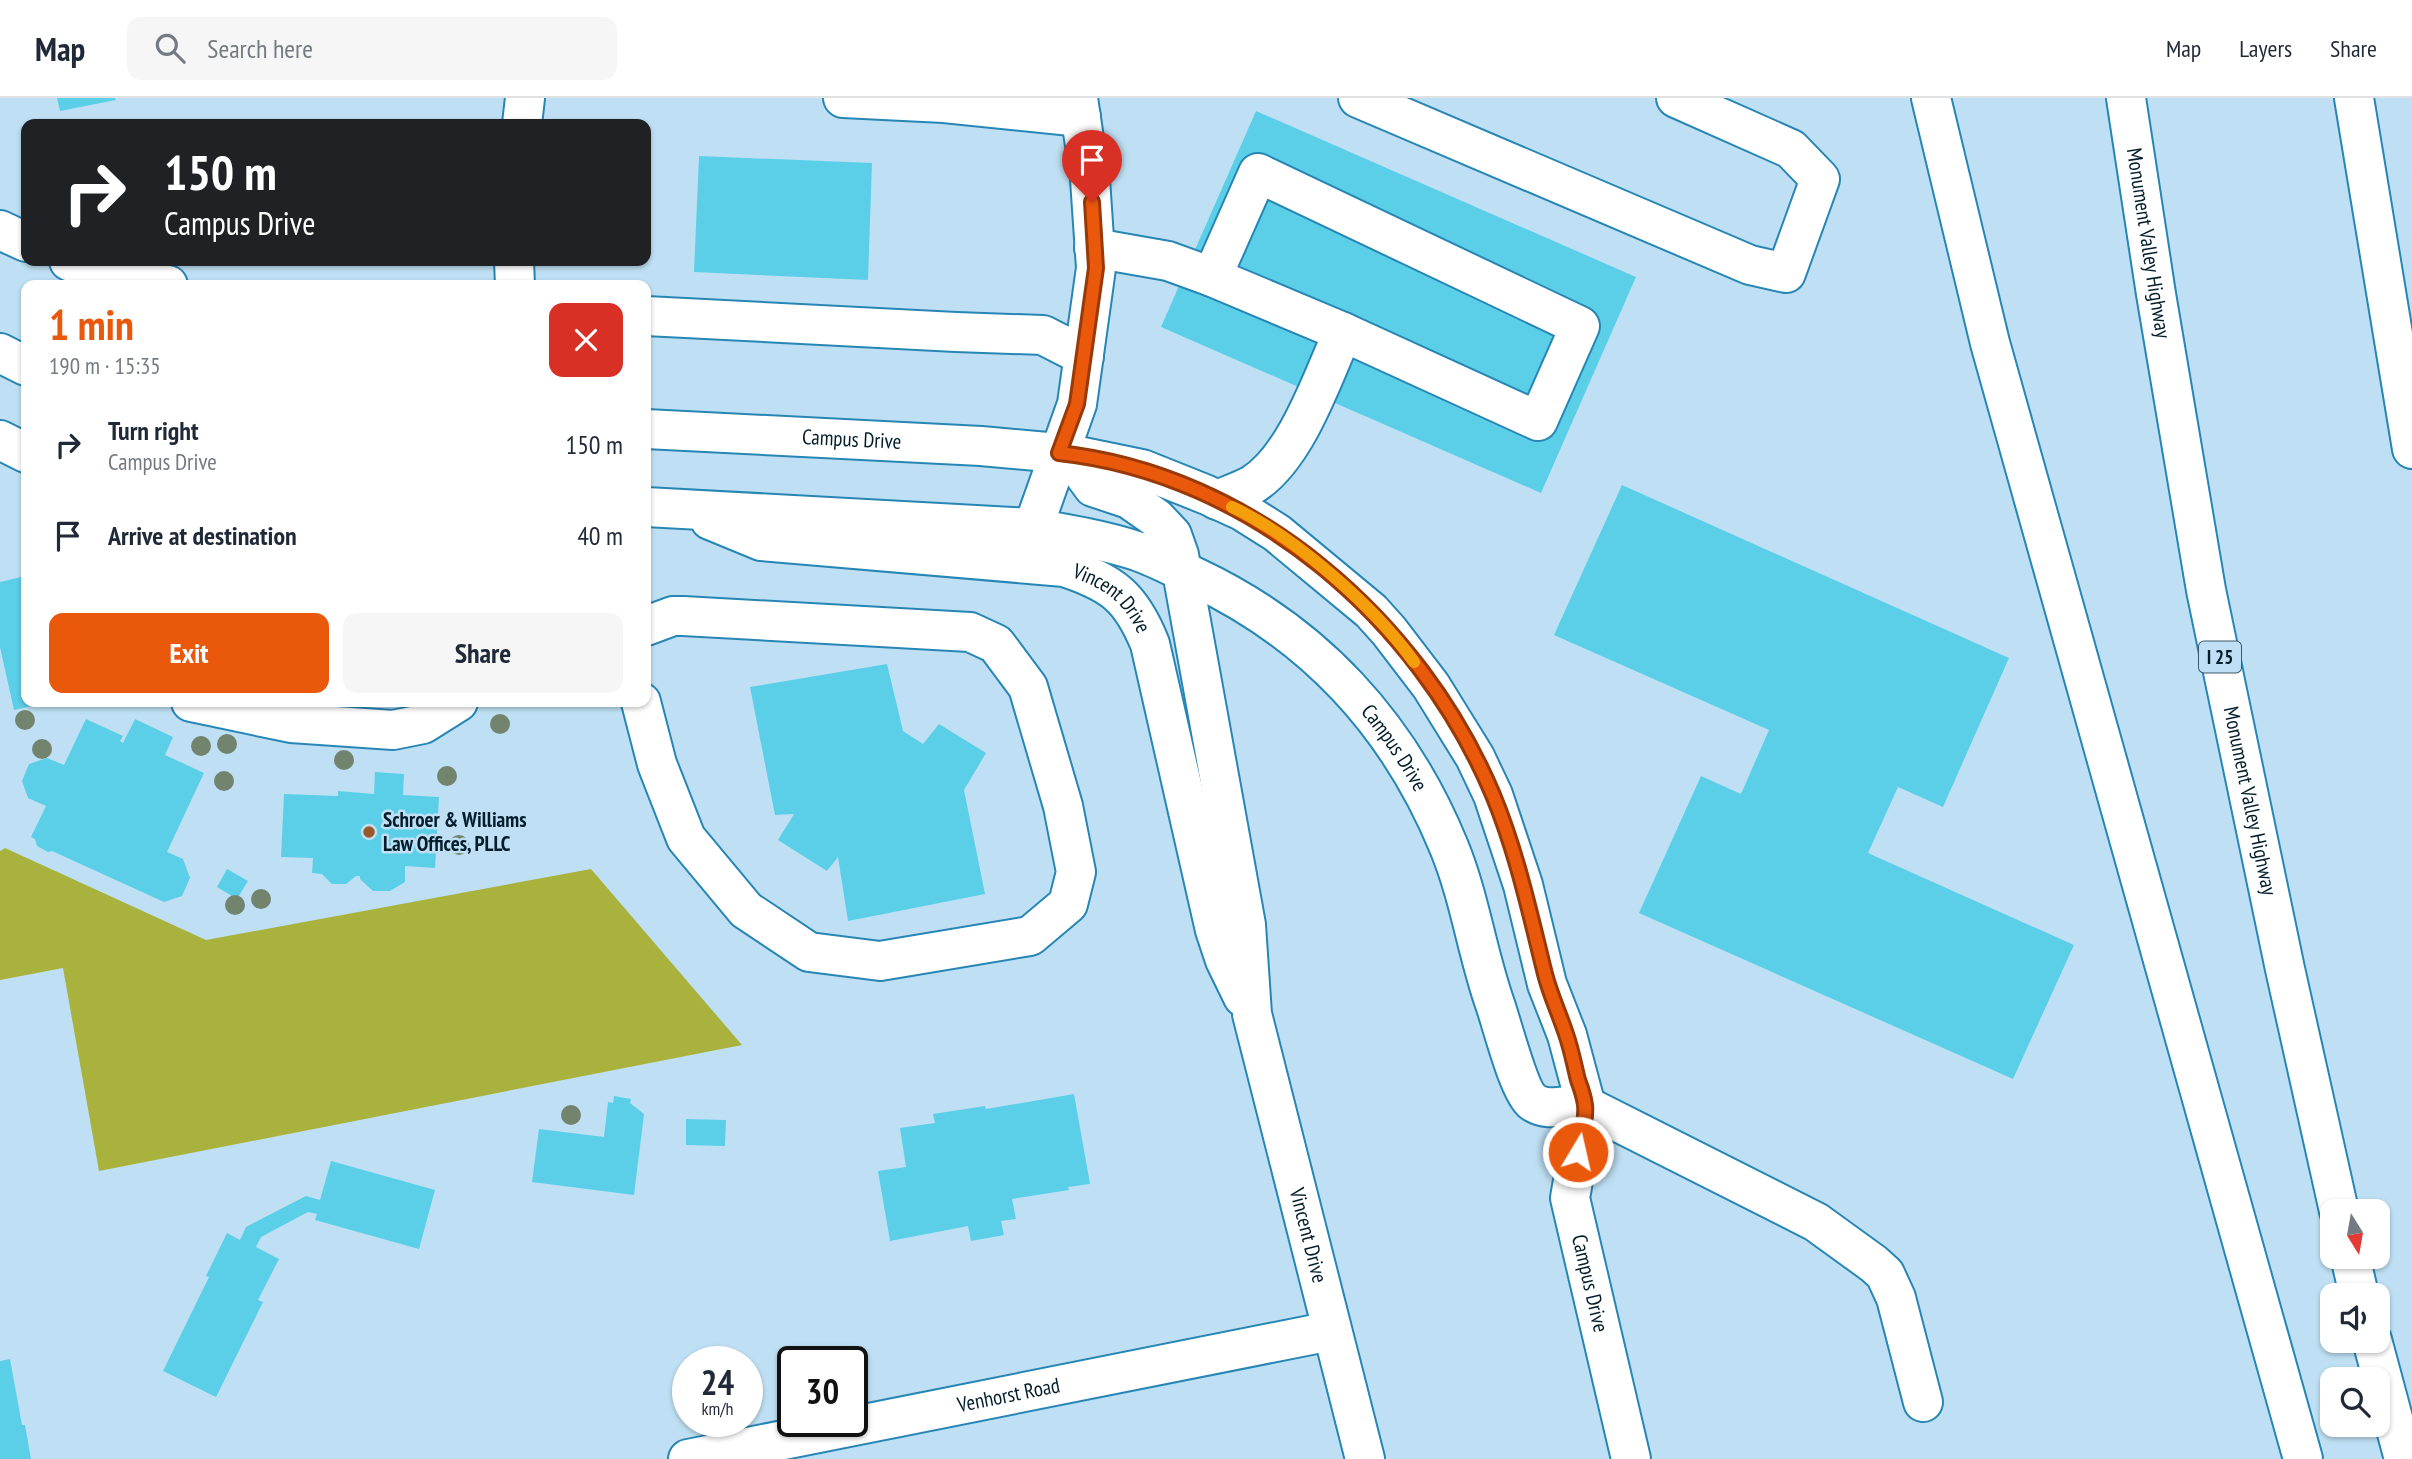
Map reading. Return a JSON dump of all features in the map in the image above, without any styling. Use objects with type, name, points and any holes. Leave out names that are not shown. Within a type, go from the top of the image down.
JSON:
[{"type":"main road","points":[[523,119],[525,98]]},
{"type":"main road","points":[[843,98],[1080,108],[1090,179],[1096,268],[1077,404],[1064,453],[1033,528]]},
{"type":"main road","points":[[1358,98],[1750,265],[1786,273],[1820,179],[1791,149],[1676,98]]},
{"type":"main road","points":[[1931,98],[1994,356],[2303,1459]]},
{"type":"main road","name":"Monument Valley Highway","points":[[2126,98],[2206,590],[2336,1199]]},
{"type":"main road","points":[[2354,98],[2412,449]]},
{"type":"main road","points":[[1094,248],[1168,261],[1212,277],[1343,332],[1538,421],[1580,326],[1258,173],[1212,277]]},
{"type":"main road","points":[[0,230],[21,240]]},
{"type":"main road","points":[[80,266],[95,273],[137,280]]},
{"type":"main road","points":[[651,316],[1043,335],[1084,356]]},
{"type":"main road","points":[[1217,500],[1251,485],[1282,457],[1343,332]]},
{"type":"main road","points":[[0,353],[21,364]]},
{"type":"main road","name":"Campus Drive","points":[[651,429],[981,446],[1064,453],[1142,469],[1242,511],[1277,533],[1371,611],[1410,656],[1459,728],[1488,786],[1523,885],[1547,984],[1567,1035],[1586,1106],[1570,1198],[1631,1459]]},
{"type":"main road","name":"Vincent Drive","points":[[1064,453],[1093,487],[1129,499],[1166,527],[1176,544],[1246,925],[1252,1014],[1365,1459]]},
{"type":"main road","name":"Campus Drive","points":[[664,508],[1033,528],[1080,536],[1133,550],[1183,571],[1259,611],[1308,647],[1346,685],[1387,735],[1425,796],[1450,850],[1523,1089],[1534,1102],[1543,1106],[1586,1106]]},
{"type":"main road","name":"Vincent Drive","points":[[664,508],[761,541],[1055,566],[1090,576],[1114,590],[1133,608],[1150,644],[1215,930],[1225,960],[1252,1014]]},
{"type":"main road","points":[[642,707],[657,764],[686,838],[746,911],[809,952],[880,961],[1030,936],[1068,904],[1076,872],[1063,806],[1028,687],[996,644],[970,632],[683,616],[673,616],[651,624]]},
{"type":"main road","points":[[215,707],[290,723],[393,730],[423,724],[450,707]]},
{"type":"main road","points":[[1586,1106],[1816,1222],[1874,1264],[1885,1274],[1896,1298],[1923,1402]]},
{"type":"main road","name":"Venhorst Road","points":[[688,1459],[1331,1331]]},
{"type":"main road","points":[[2375,1353],[2404,1459]]},
{"type":"green space","points":[[5,848],[206,940],[591,869],[742,1045],[99,1171],[63,968],[0,980],[0,851]]},
{"type":"building","points":[[57,98],[115,98],[116,100],[60,111]]},
{"type":"building","points":[[1256,111],[1636,277],[1541,493],[1161,327]]},
{"type":"building","points":[[699,156],[872,163],[868,280],[694,272]]},
{"type":"building","points":[[1622,485],[2009,658],[1943,807],[1898,787],[1868,853],[2074,945],[2013,1079],[1639,913],[1701,776],[1741,794],[1769,730],[1554,635]]},
{"type":"building","points":[[21,577],[21,707],[27,707],[14,710],[0,647],[0,582]]},
{"type":"building","points":[[887,664],[903,731],[923,744],[939,724],[986,753],[964,790],[985,894],[848,921],[838,857],[827,871],[778,840],[794,814],[775,815],[750,687]]},
{"type":"building","points":[[86,719],[123,736],[120,741],[123,743],[135,719],[173,737],[165,755],[204,773],[167,852],[183,859],[190,878],[182,896],[164,902],[52,851],[48,852],[37,846],[35,839],[31,837],[46,806],[28,798],[22,781],[29,764],[47,758],[64,765]]},
{"type":"building","points":[[375,772],[404,774],[403,795],[439,797],[435,868],[405,866],[405,882],[390,891],[373,891],[360,876],[346,884],[332,884],[322,874],[312,873],[313,858],[281,857],[284,794],[338,796],[338,791],[374,794]]},
{"type":"building","points":[[227,869],[248,881],[237,899],[217,887]]},
{"type":"building","points":[[1074,1094],[1090,1184],[1012,1199],[1016,1219],[1001,1221],[1004,1235],[971,1241],[968,1226],[890,1241],[878,1171],[906,1167],[900,1128],[935,1123],[933,1114],[985,1106],[986,1109]]},
{"type":"building","points":[[614,1096],[631,1099],[630,1103],[644,1114],[634,1195],[532,1182],[539,1129],[604,1137],[608,1102],[613,1103]]},
{"type":"building","points":[[686,1119],[726,1120],[725,1146],[686,1145]]},
{"type":"building","points":[[331,1161],[435,1190],[419,1249],[315,1220],[317,1214],[308,1212],[261,1237],[256,1247],[279,1259],[258,1300],[263,1302],[216,1397],[163,1371],[209,1277],[206,1276],[227,1233],[240,1240],[246,1227],[306,1196],[320,1200]]},
{"type":"building","points":[[10,1359],[31,1459],[0,1459],[0,1361]]},
{"type":"slow traffic","points":[[1232,507],[1277,533],[1325,571],[1371,611],[1414,662]]},
{"type":"place","name":"Schroer & Williams Law Offices, PLLC","points":[[369,832]]},
{"type":"route","points":[[1092,202],[1096,268],[1077,404],[1059,453],[1097,458],[1142,469],[1242,511],[1277,533],[1325,571],[1371,611],[1410,656],[1459,728],[1493,795],[1503,823],[1523,885],[1547,984],[1567,1035],[1586,1106],[1578,1152]]}]
